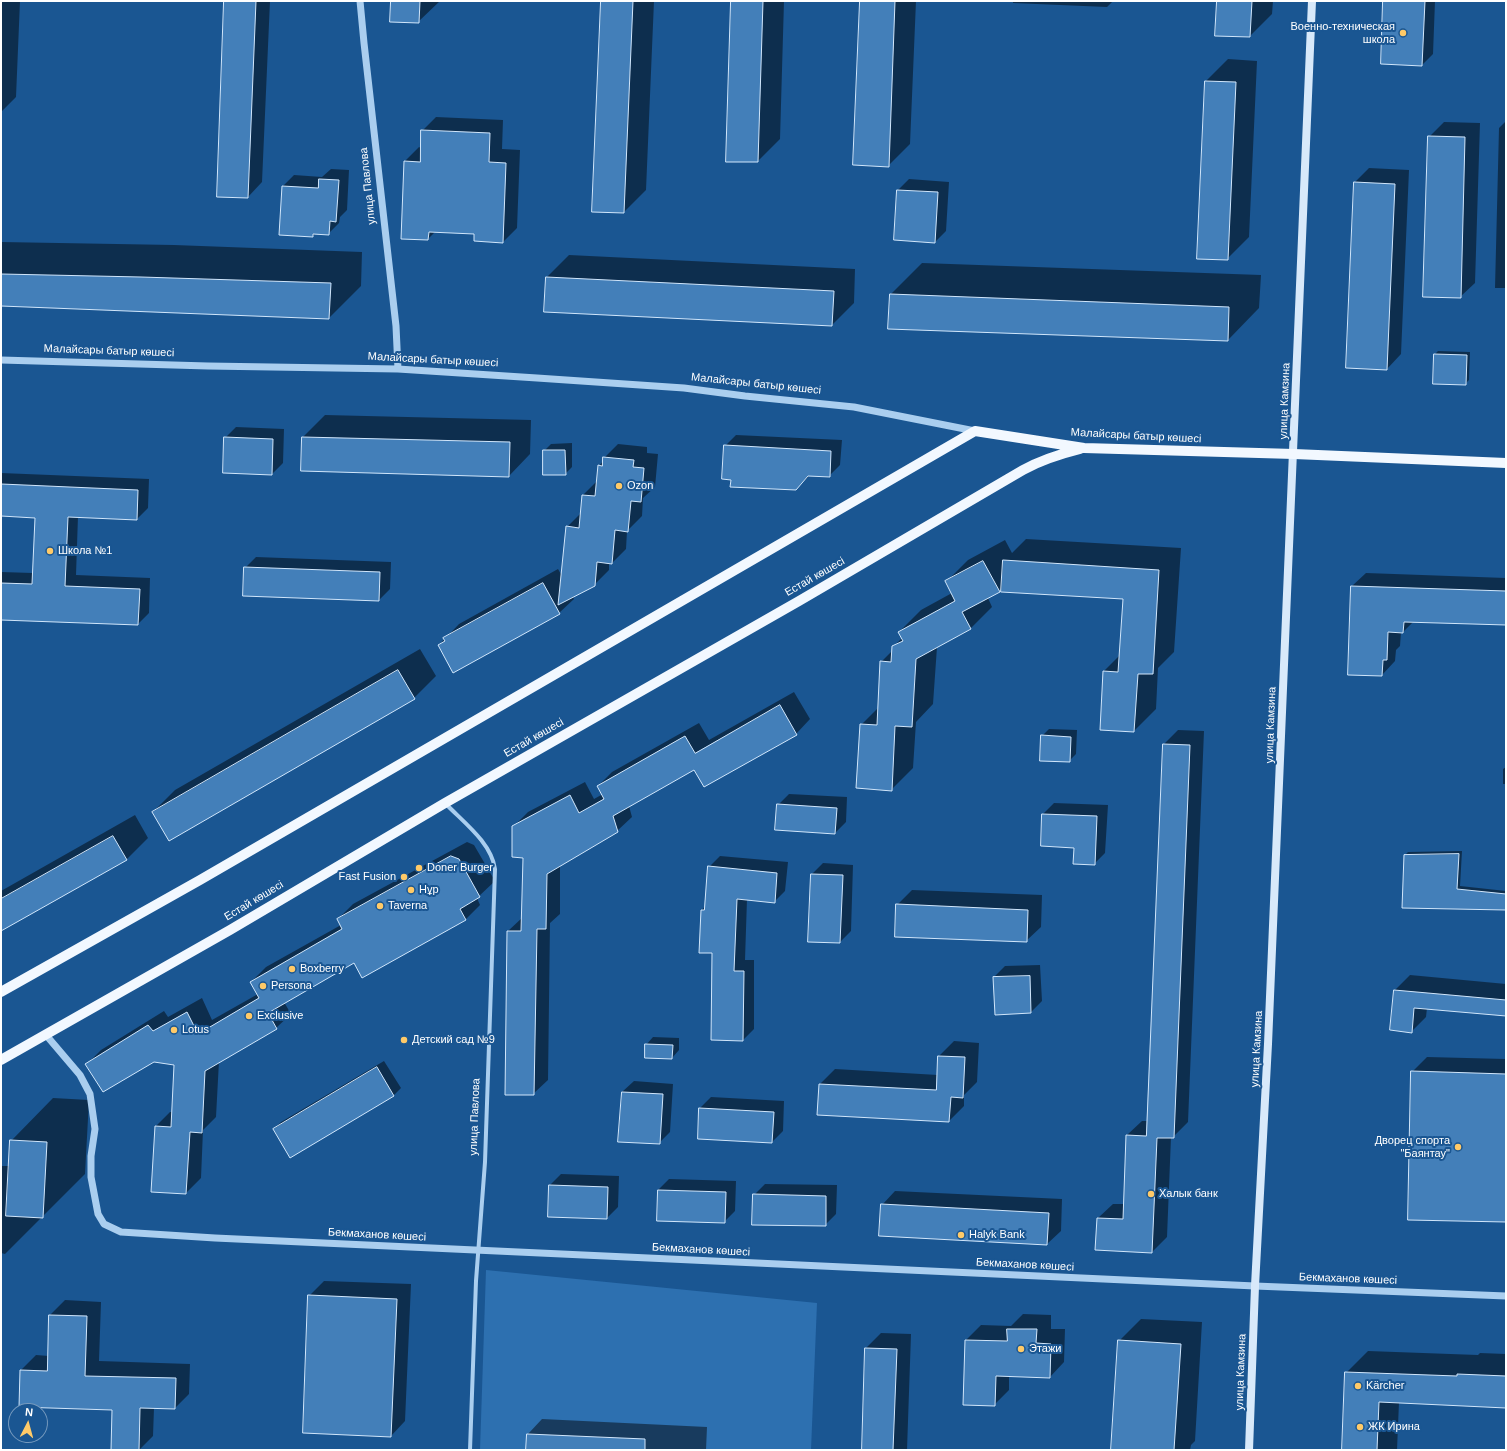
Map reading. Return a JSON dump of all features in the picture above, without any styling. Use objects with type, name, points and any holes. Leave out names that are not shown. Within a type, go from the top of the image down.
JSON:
[{"type":"main road","name":"улица Камзина","points":[[1249,1450],[1255,1286],[1268,1044],[1294,454],[1312,1]]},
{"type":"main road","name":"Малайсары батыр көшесі","points":[[975,431],[1084,448],[1294,454],[1506,463]]},
{"type":"main road","points":[[1,992],[214,872],[975,431]]},
{"type":"main road","name":"Естай көшесі","points":[[1,1060],[230,930],[445,803],[1023,470],[1054,456],[1084,448]]},
{"type":"street","name":"улица Павлова","points":[[360,1],[386,252],[396,326],[398,369]]},
{"type":"street","name":"Малайсары батыр көшесі","points":[[1,360],[208,366],[398,369],[684,388],[854,407],[975,431]]},
{"type":"street","name":"улица Павлова","points":[[445,803],[488,848],[494,860],[495,869],[485,1162],[478,1251],[470,1450]]},
{"type":"street","name":"Бекмаханов көшесі","points":[[46,1035],[80,1075],[90,1094],[94,1129],[91,1156],[91,1177],[98,1214],[104,1224],[121,1232],[478,1251],[1506,1296]]},
{"type":"shaded area","points":[[486,1270],[817,1303],[811,1450],[480,1450]]},
{"type":"building","points":[[224,1],[256,1],[248,198],[217,197]]},
{"type":"building","points":[[391,1],[420,1],[419,23],[390,22]]},
{"type":"building","points":[[601,1],[633,1],[624,213],[592,212]]},
{"type":"building","points":[[731,1],[763,1],[758,162],[726,162]]},
{"type":"building","points":[[860,1],[895,1],[889,167],[853,165]]},
{"type":"building","points":[[1217,1],[1252,1],[1250,37],[1215,36]]},
{"type":"building","name":"Военно-техническая школа","points":[[1383,1],[1425,1],[1422,66],[1381,64]]},
{"type":"building","points":[[1205,81],[1236,82],[1228,260],[1197,259]]},
{"type":"building","points":[[421,130],[490,133],[489,162],[506,163],[503,243],[474,241],[474,234],[429,232],[428,240],[401,239],[404,161],[420,162]]},
{"type":"building","points":[[1428,136],[1465,137],[1461,298],[1423,297]]},
{"type":"building","points":[[319,179],[339,180],[336,222],[330,221],[329,235],[313,234],[313,237],[279,235],[282,186],[318,188]]},
{"type":"building","points":[[1354,182],[1395,184],[1387,370],[1346,368]]},
{"type":"building","points":[[897,190],[938,192],[935,243],[894,240]]},
{"type":"building","points":[[1,274],[331,283],[329,319],[1,306]]},
{"type":"building","points":[[546,277],[834,291],[832,326],[544,312]]},
{"type":"building","points":[[890,294],[1229,307],[1228,341],[888,329]]},
{"type":"building","points":[[1434,354],[1467,355],[1466,385],[1433,384]]},
{"type":"building","points":[[224,437],[273,439],[272,475],[223,473]]},
{"type":"building","points":[[302,437],[510,442],[509,477],[301,471]]},
{"type":"building","points":[[724,445],[831,451],[830,477],[808,476],[796,490],[730,487],[731,480],[722,479]]},
{"type":"building","points":[[543,450],[565,450],[566,475],[543,475]]},
{"type":"building","points":[[603,457],[634,460],[633,467],[644,468],[641,502],[631,501],[628,532],[615,530],[612,564],[597,562],[595,586],[558,605],[566,526],[579,528],[582,495],[595,496],[598,465],[602,466]]},
{"type":"building","name":"Школа №1","points":[[1,484],[138,490],[137,520],[68,517],[65,586],[140,589],[138,625],[1,620],[1,583],[32,584],[35,518],[1,516]]},
{"type":"building","points":[[1003,560],[1159,570],[1153,674],[1138,674],[1134,732],[1100,730],[1103,671],[1118,672],[1123,599],[1001,592]]},
{"type":"building","points":[[983,561],[1000,592],[962,612],[971,629],[916,659],[912,727],[895,726],[892,791],[856,788],[860,724],[877,725],[880,661],[891,662],[892,646],[903,641],[898,632],[955,601],[945,581]]},
{"type":"building","points":[[244,567],[380,572],[379,601],[243,596]]},
{"type":"building","points":[[543,583],[560,614],[453,673],[438,645],[445,641],[443,638]]},
{"type":"building","points":[[1351,586],[1506,591],[1506,625],[1404,622],[1403,633],[1388,632],[1387,660],[1383,660],[1382,676],[1348,675]]},
{"type":"building","points":[[398,670],[415,699],[169,841],[152,812]]},
{"type":"building","points":[[780,705],[797,735],[704,787],[694,770],[613,816],[618,832],[547,874],[546,929],[537,929],[534,1095],[505,1095],[507,931],[521,931],[523,858],[512,857],[512,826],[570,795],[579,813],[604,799],[597,786],[685,736],[695,753]]},
{"type":"building","points":[[1041,735],[1071,737],[1070,762],[1040,761]]},
{"type":"building","points":[[1163,744],[1190,745],[1174,1138],[1157,1138],[1152,1253],[1095,1250],[1097,1218],[1123,1219],[1126,1135],[1146,1136]]},
{"type":"building","points":[[777,804],[837,808],[835,834],[775,830]]},
{"type":"building","points":[[1042,814],[1097,816],[1095,865],[1073,864],[1074,848],[1041,846]]},
{"type":"building","points":[[113,836],[127,860],[1,931],[1,899]]},
{"type":"building","points":[[1459,854],[1457,889],[1506,894],[1506,910],[1402,908],[1404,855]]},
{"type":"building","points":[[451,856],[459,859],[480,897],[460,909],[466,920],[362,978],[354,963],[268,1013],[277,1029],[205,1071],[202,1133],[190,1132],[186,1194],[151,1192],[155,1126],[171,1127],[174,1065],[154,1062],[103,1092],[85,1064],[148,1025],[153,1031],[187,1012],[198,1034],[259,998],[250,982],[342,929],[337,919]]},
{"type":"building","points":[[708,866],[777,873],[775,903],[737,899],[734,971],[744,971],[743,1041],[711,1040],[712,953],[699,953],[701,910],[704,910]]},
{"type":"building","points":[[811,874],[843,875],[840,943],[808,942]]},
{"type":"building","points":[[896,904],[1028,910],[1027,942],[895,937]]},
{"type":"building","points":[[1030,976],[1031,1013],[995,1015],[993,977]]},
{"type":"building","points":[[1394,990],[1506,1000],[1506,1016],[1414,1008],[1412,1033],[1390,1030]]},
{"type":"building","points":[[645,1044],[673,1045],[672,1059],[645,1058]]},
{"type":"building","points":[[938,1056],[965,1057],[963,1098],[951,1097],[949,1122],[817,1115],[819,1084],[936,1090]]},
{"type":"building","points":[[377,1067],[394,1096],[290,1158],[273,1129]]},
{"type":"building","name":"Дворец спорта \"Баянтау\"","points":[[1411,1071],[1506,1074],[1506,1222],[1408,1220]]},
{"type":"building","points":[[622,1092],[663,1094],[660,1144],[618,1142]]},
{"type":"building","points":[[699,1108],[774,1112],[772,1143],[698,1139]]},
{"type":"building","points":[[10,1140],[47,1142],[43,1218],[6,1216]]},
{"type":"building","points":[[549,1185],[608,1187],[607,1219],[548,1217]]},
{"type":"building","points":[[658,1190],[726,1192],[725,1223],[657,1221]]},
{"type":"building","points":[[753,1194],[826,1196],[826,1226],[752,1225]]},
{"type":"building","points":[[881,1204],[1049,1213],[1047,1245],[879,1236]]},
{"type":"building","points":[[308,1295],[397,1299],[391,1437],[303,1433]]},
{"type":"building","points":[[49,1315],[87,1316],[85,1376],[176,1378],[175,1409],[140,1408],[139,1450],[111,1450],[112,1410],[48,1408],[48,1403],[19,1403],[20,1370],[47,1371]]},
{"type":"building","points":[[1007,1329],[1037,1329],[1036,1343],[1051,1344],[1050,1378],[996,1376],[995,1406],[963,1405],[965,1340],[1007,1341]]},
{"type":"building","points":[[1118,1340],[1181,1344],[1174,1450],[1111,1450]]},
{"type":"building","points":[[865,1348],[897,1349],[893,1450],[862,1450]]},
{"type":"building","name":"ЖК Ирина","points":[[1345,1372],[1457,1376],[1457,1374],[1506,1376],[1506,1408],[1379,1402],[1377,1450],[1342,1450]]},
{"type":"building","points":[[527,1434],[645,1439],[645,1450],[526,1450]]},
{"type":"place","name":"Военно-техническая школа","points":[[1403,33]]},
{"type":"place","name":"Ozon","points":[[619,486]]},
{"type":"place","name":"Школа №1","points":[[50,551]]},
{"type":"place","name":"Doner Burger","points":[[419,868]]},
{"type":"place","name":"Fast Fusion","points":[[404,877]]},
{"type":"place","name":"Нұр","points":[[411,890]]},
{"type":"place","name":"Taverna","points":[[380,906]]},
{"type":"place","name":"Boxberry","points":[[292,969]]},
{"type":"place","name":"Persona","points":[[263,986]]},
{"type":"place","name":"Exclusive","points":[[249,1016]]},
{"type":"place","name":"Lotus","points":[[174,1030]]},
{"type":"place","name":"Детский сад №9","points":[[404,1040]]},
{"type":"place","name":"Дворец спорта \"Баянтау\"","points":[[1458,1147]]},
{"type":"place","name":"Халык банк","points":[[1151,1194]]},
{"type":"place","name":"Halyk Bank","points":[[961,1235]]},
{"type":"place","name":"Этажи","points":[[1021,1349]]},
{"type":"place","name":"Kärcher","points":[[1358,1386]]},
{"type":"place","name":"ЖК Ирина","points":[[1360,1427]]}]
